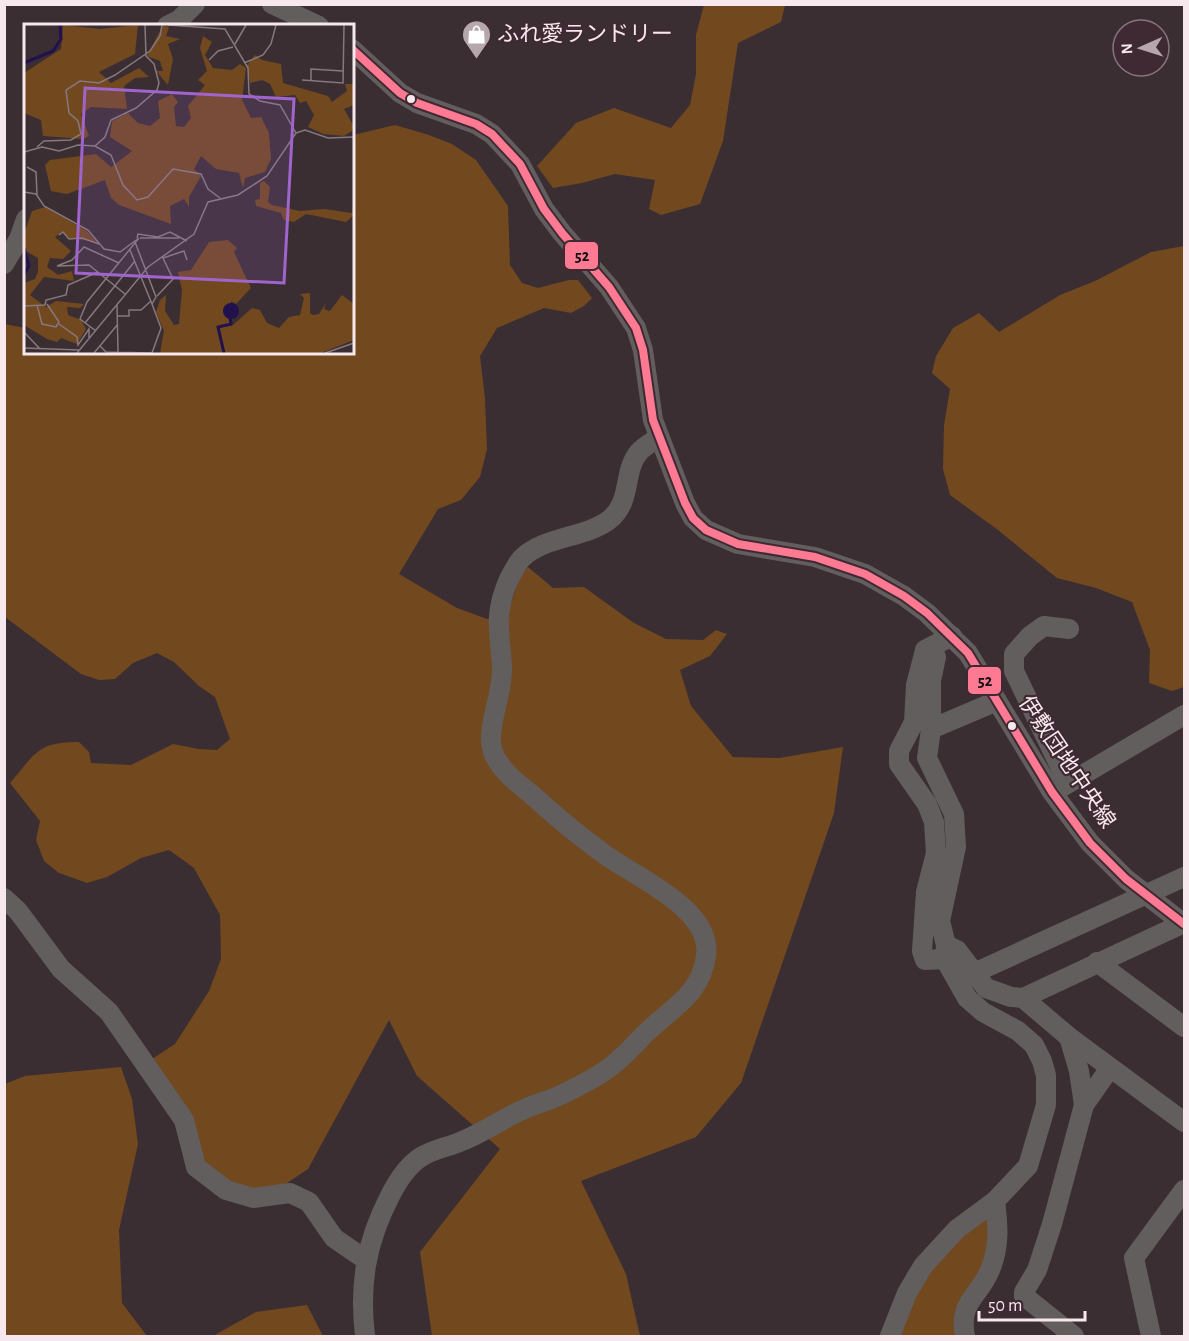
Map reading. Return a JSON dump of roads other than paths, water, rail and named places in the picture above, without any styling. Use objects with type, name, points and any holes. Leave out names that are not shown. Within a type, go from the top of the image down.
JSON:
[{"type":"street","points":[[171,24],[179,20],[195,4]]},
{"type":"street","points":[[272,4],[315,24]]},
{"type":"street","name":"伊敷団地中央線","points":[[354,51],[400,93],[417,103],[476,124],[492,134],[520,164],[544,209],[609,287],[636,328],[643,350],[649,403],[659,437],[693,518],[706,530],[738,544],[815,557],[865,574],[904,596],[945,639],[968,653],[997,701],[1060,788],[1090,843],[1126,879],[1184,923]]},
{"type":"street","points":[[4,264],[19,239],[24,225]]},
{"type":"street","points":[[365,1336],[363,1287],[366,1260],[376,1222],[406,1171],[421,1156],[463,1141],[521,1110],[563,1095],[613,1065],[650,1028],[692,992],[703,970],[707,952],[704,938],[695,919],[681,905],[608,857],[558,818],[498,763],[492,750],[491,730],[502,681],[497,631],[498,614],[503,593],[512,572],[520,559],[531,550],[608,521],[618,510],[625,496],[632,463],[639,452],[659,437]]},
{"type":"street","points":[[1069,629],[1044,626],[1030,636],[1014,654],[1014,671],[1060,788],[1185,714]]},
{"type":"street","points":[[890,1336],[906,1293],[923,1266],[957,1229],[995,1200],[1028,1166],[1046,1105],[1046,1075],[1034,1045],[1018,1031],[983,1012],[966,998],[945,952],[940,921],[955,855],[954,814],[927,758],[931,729],[931,681],[945,639]]},
{"type":"street","points":[[945,639],[926,650],[916,686],[914,722],[899,751],[899,764],[927,804],[934,822],[936,853],[926,892],[922,951],[925,960],[957,950],[986,988],[1011,997],[1023,998],[1184,923]]},
{"type":"street","points":[[931,729],[997,701]]},
{"type":"street","points":[[974,973],[1185,877]]},
{"type":"street","points":[[4,898],[18,910],[61,969],[109,1012],[184,1120],[196,1167],[226,1190],[253,1198],[290,1193],[309,1202],[334,1238],[366,1260]]},
{"type":"street","points":[[1097,962],[1185,1027]]},
{"type":"street","points":[[1023,998],[1069,1037],[1185,1122]]},
{"type":"street","points":[[1069,1037],[1079,1071],[1084,1105]]},
{"type":"street","points":[[1074,1336],[1024,1296],[1024,1292],[1037,1270],[1052,1224],[1084,1105],[1110,1068]]},
{"type":"street","points":[[1151,1336],[1134,1258],[1182,1199]]},
{"type":"street","points":[[965,1336],[964,1310],[990,1270],[997,1246],[998,1224],[995,1200]]},
{"type":"place","name":"ふれ愛ランドリー","points":[[476,60]]}]
